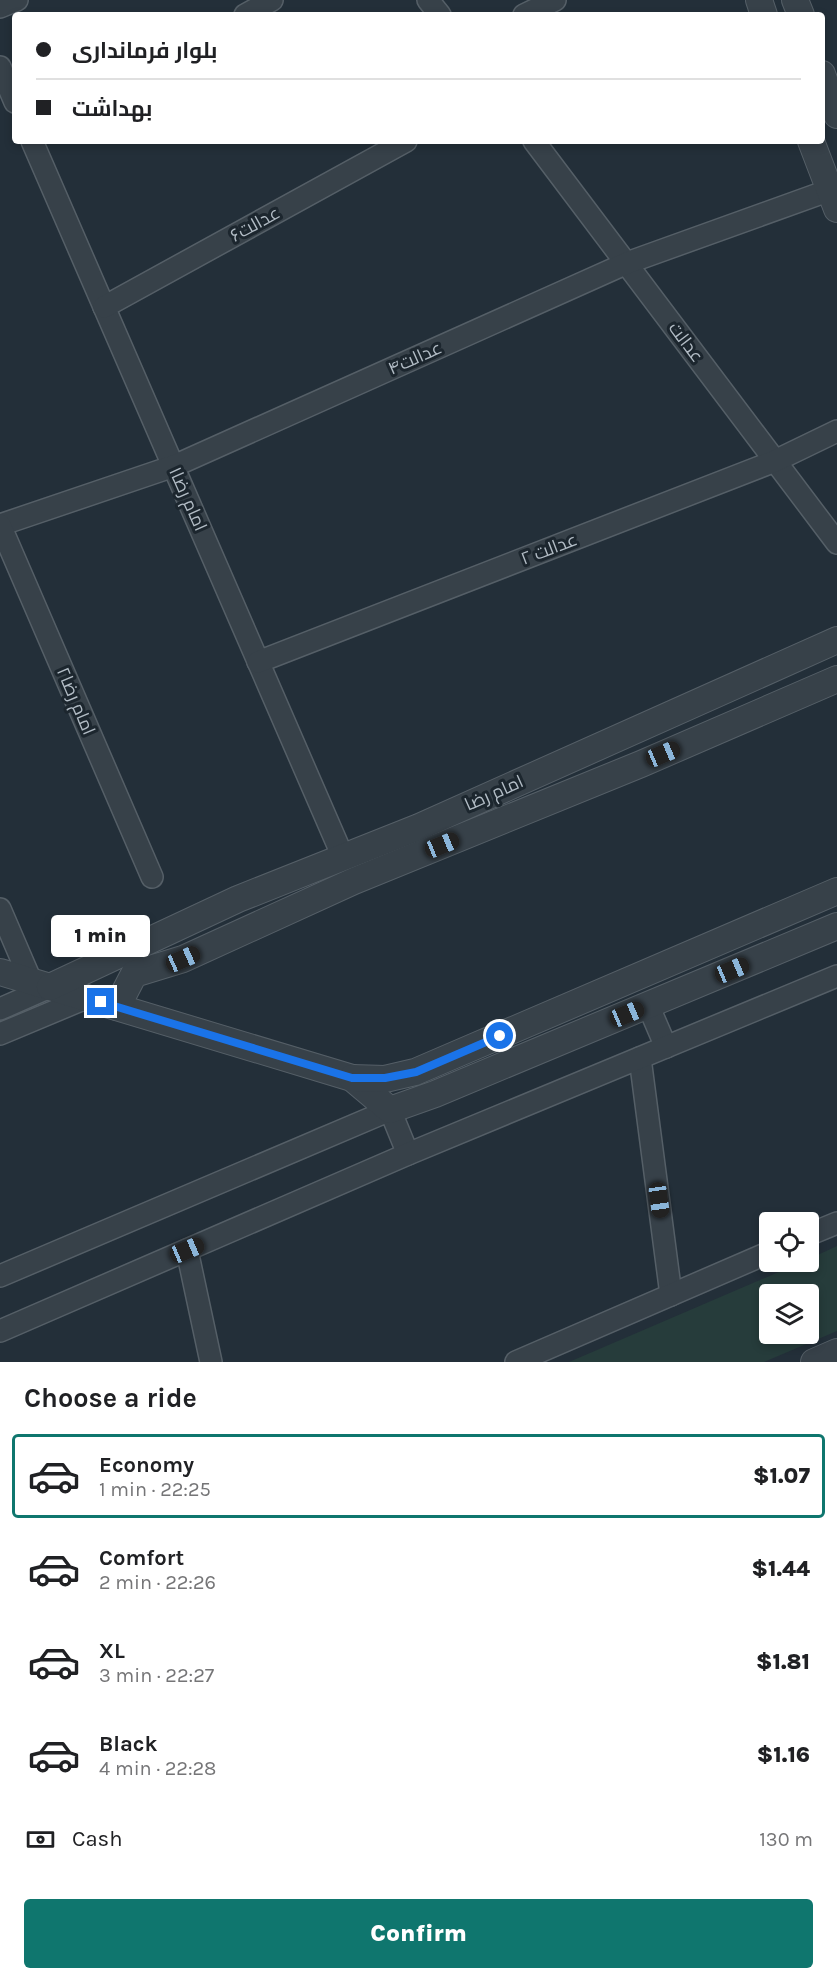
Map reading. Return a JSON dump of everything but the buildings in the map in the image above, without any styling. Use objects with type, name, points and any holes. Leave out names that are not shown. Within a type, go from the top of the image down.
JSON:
[{"type":"street","points":[[0,7],[17,0]]},
{"type":"street","points":[[250,12],[272,0]]},
{"type":"street","points":[[428,0],[438,12]]},
{"type":"street","points":[[530,12],[555,0]]},
{"type":"street","points":[[0,67],[12,95]]},
{"type":"street","points":[[825,82],[837,116]]},
{"type":"street","name":"امام رضا۱","points":[[33,144],[343,857]]},
{"type":"street","name":"عدالت۶","points":[[104,307],[401,144]]},
{"type":"street","name":"عدالت","points":[[536,144],[837,543]]},
{"type":"street","points":[[813,144],[833,200]]},
{"type":"street","name":"عدالت۴","points":[[0,525],[174,466],[627,263],[833,200]]},
{"type":"street","name":"عدالت ۲","points":[[258,662],[775,461],[837,431]]},
{"type":"street","name":"امام رضا۲","points":[[0,525],[152,878]]},
{"type":"street","name":"امام رضا","points":[[41,984],[238,899],[419,827],[837,640]]},
{"type":"street","name":"امام رضا","points":[[117,1006],[134,974],[183,959],[354,881],[641,764],[837,679]]},
{"type":"street","points":[[0,972],[352,1078],[385,1078],[416,1072],[837,891]]},
{"type":"street","points":[[0,909],[41,984]]},
{"type":"street","points":[[0,1276],[390,1110],[435,1094],[837,926]]},
{"type":"street","points":[[0,1331],[408,1154],[837,976]]},
{"type":"street","points":[[0,1009],[41,984]]},
{"type":"street","points":[[0,1034],[86,998]]},
{"type":"street","points":[[648,1005],[666,1047]]},
{"type":"street","points":[[640,1058],[671,1295]]},
{"type":"street","points":[[352,1078],[390,1110],[408,1154]]},
{"type":"street","points":[[819,1230],[837,1223]]},
{"type":"street","points":[[187,1250],[211,1362]]},
{"type":"street","points":[[516,1362],[759,1257]]},
{"type":"street","points":[[814,1362],[837,1352]]},
{"type":"green space","points":[[837,1246],[837,1331],[819,1339],[819,1284],[759,1284],[759,1344],[806,1344],[764,1362],[569,1362],[779,1272],[819,1272],[819,1254]]},
{"type":"route","points":[[101,1002],[352,1078],[385,1078],[416,1072],[500,1036]]}]
